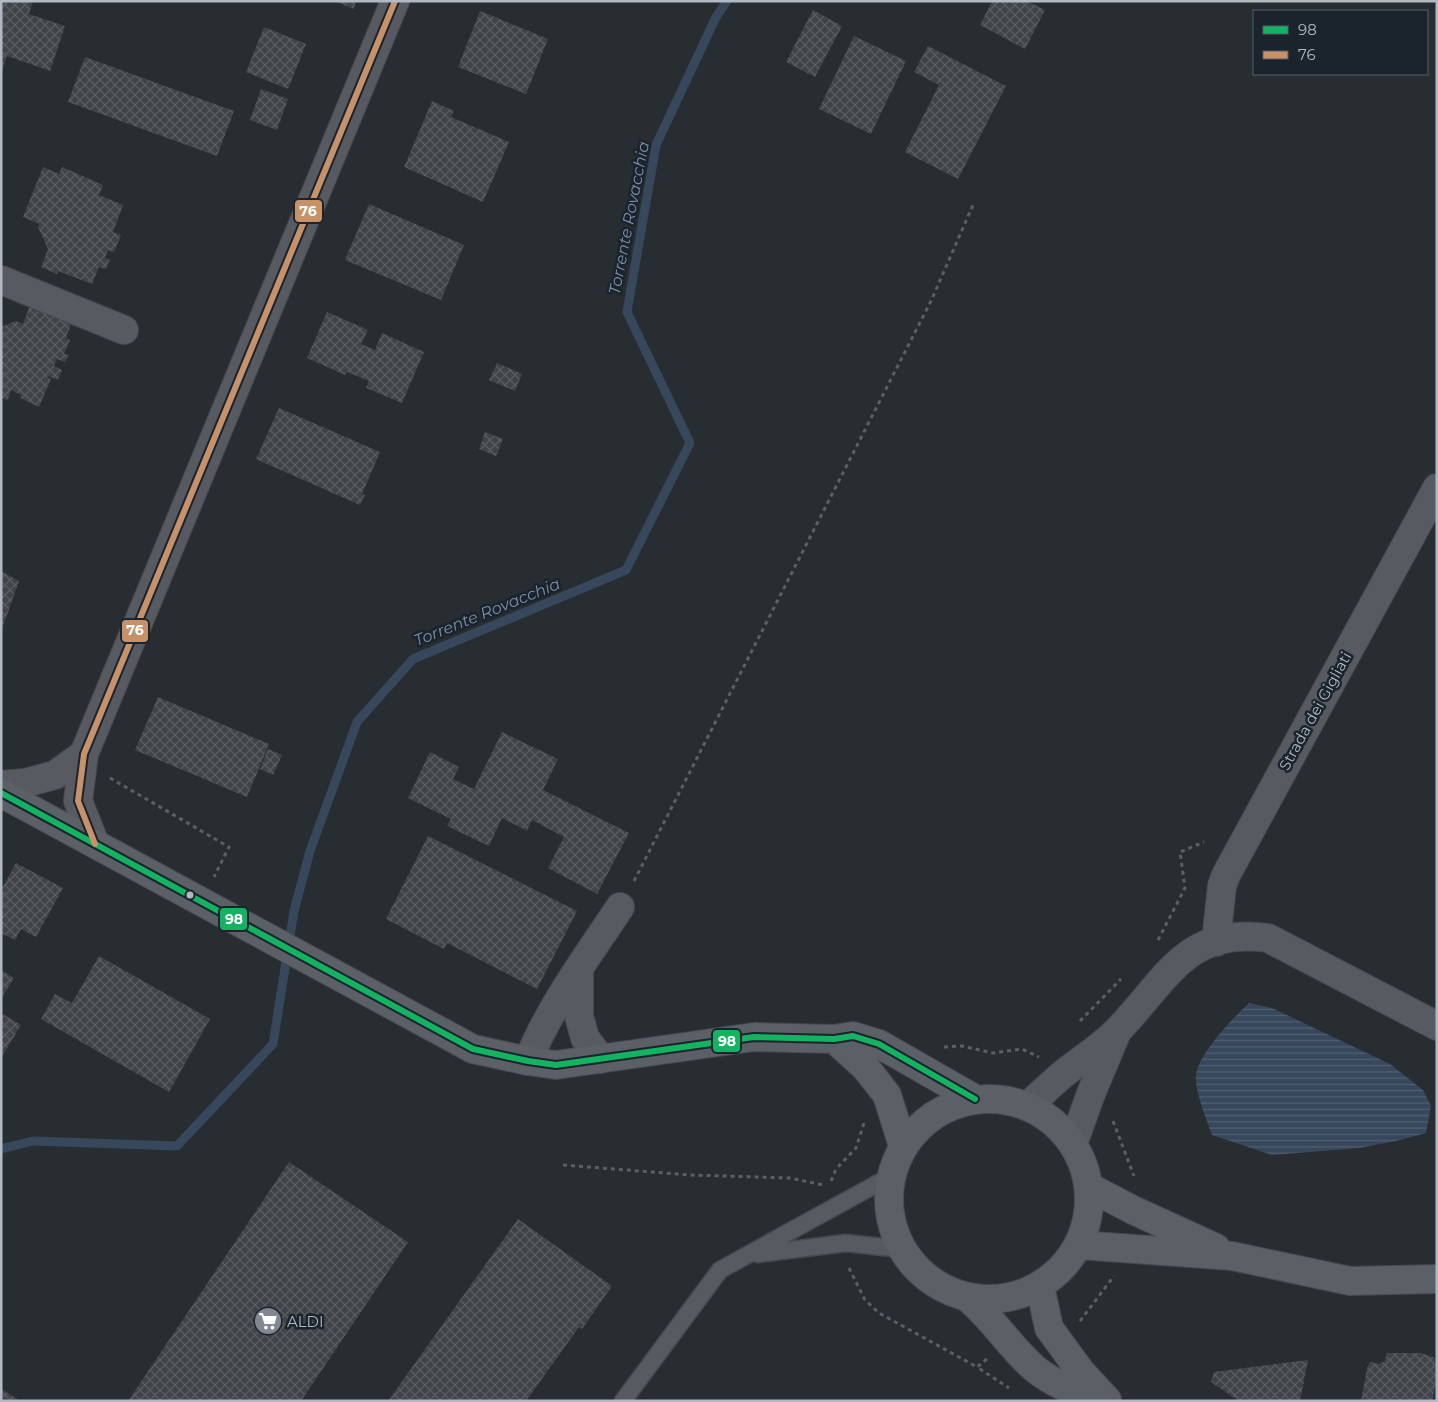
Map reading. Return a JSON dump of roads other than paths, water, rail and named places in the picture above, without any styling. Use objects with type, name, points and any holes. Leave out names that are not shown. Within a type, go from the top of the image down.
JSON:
[{"type":"main road","points":[[3,797],[474,1049],[556,1065],[601,1060],[754,1036],[834,1039],[853,1036],[879,1044],[975,1099]]},
{"type":"main road","points":[[834,1039],[866,1068],[887,1095],[903,1146]]},
{"type":"main road","points":[[993,1098],[1028,1106],[1046,1116],[1061,1128],[1074,1144],[1084,1164],[1089,1187],[1089,1217],[1079,1245],[1063,1268],[1040,1286],[1009,1297],[993,1300],[968,1298],[941,1288],[918,1271],[901,1249],[891,1226],[888,1201],[891,1176],[903,1146],[917,1129],[934,1115],[954,1105],[975,1099],[993,1098]]},
{"type":"main road","points":[[1089,1187],[1133,1210],[1232,1256]]},
{"type":"main road","points":[[1079,1245],[1232,1256],[1350,1281],[1437,1279]]},
{"type":"main road","points":[[1040,1286],[1049,1328],[1081,1372],[1108,1401]]},
{"type":"main road","points":[[968,1298],[988,1315],[1034,1368],[1062,1387],[1103,1401]]},
{"type":"street","points":[[94,844],[78,801],[84,754],[395,1]]},
{"type":"street","points":[[1,280],[124,330]]},
{"type":"street","name":"Strada dei Gigliati","points":[[1216,942],[1222,886],[1226,875],[1437,488]]},
{"type":"street","points":[[3,797],[25,783],[55,775],[84,754]]},
{"type":"street","points":[[528,1061],[539,1034],[620,907]]},
{"type":"street","points":[[1028,1106],[1061,1076],[1118,1031],[1165,975],[1194,950],[1245,935],[1268,938],[1437,1026]]},
{"type":"street","points":[[579,969],[579,1016],[585,1038],[601,1060]]},
{"type":"street","points":[[1074,1144],[1098,1100],[1118,1031]]},
{"type":"lane","points":[[623,1401],[720,1270],[839,1202],[891,1176]]},
{"type":"lane","points":[[751,1254],[846,1243],[901,1249]]},
{"type":"water","points":[[1249,1003],[1272,1008],[1390,1064],[1423,1090],[1431,1106],[1426,1133],[1360,1148],[1272,1155],[1212,1135],[1199,1096],[1196,1081],[1198,1066],[1226,1027]]},
{"type":"waterway","name":"Torrente Rovacchia","points":[[1,1149],[33,1141],[177,1146],[273,1044],[294,911],[310,851],[357,722],[413,659],[626,570],[690,443],[627,312],[656,145],[716,17],[727,1]]},
{"type":"place","name":"ALDI","points":[[268,1321]]}]
